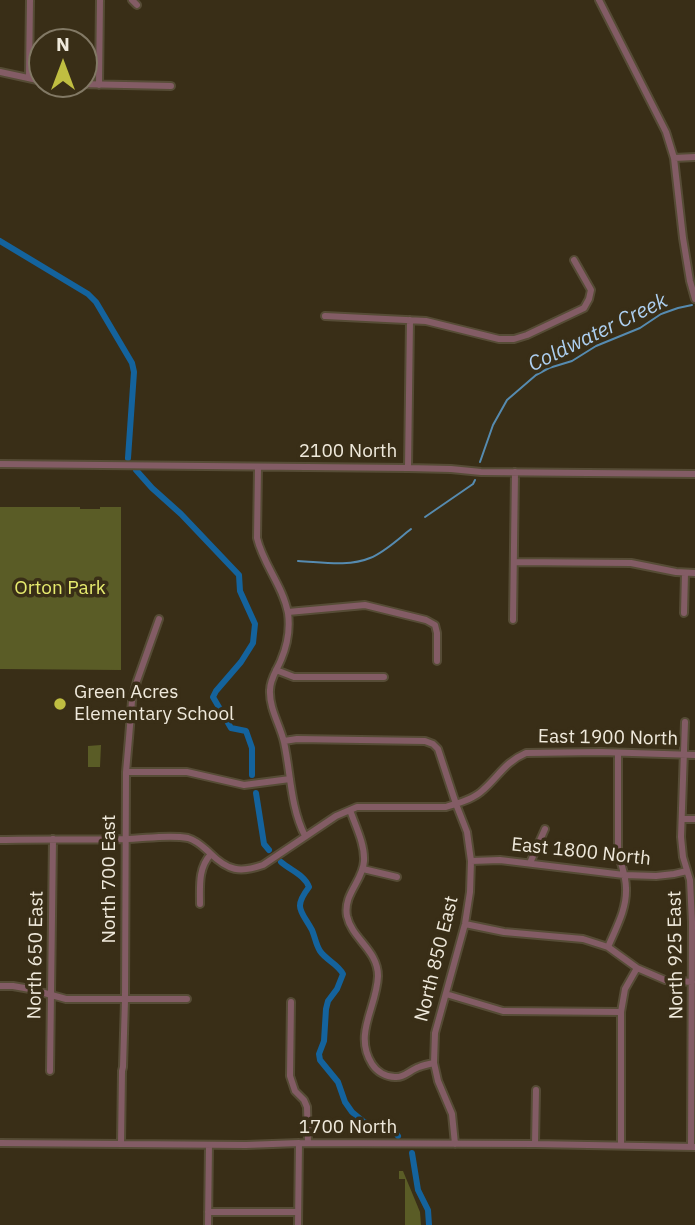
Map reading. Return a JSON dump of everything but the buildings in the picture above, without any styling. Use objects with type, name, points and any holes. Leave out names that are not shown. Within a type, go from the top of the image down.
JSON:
[{"type":"street","points":[[30,0],[30,28]]},
{"type":"street","points":[[100,0],[99,85],[171,86]]},
{"type":"street","points":[[599,0],[666,132],[674,158],[683,238],[695,299]]},
{"type":"street","points":[[0,72],[28,77]]},
{"type":"street","points":[[674,158],[695,157]]},
{"type":"street","points":[[325,316],[426,321],[499,339],[514,339],[584,308],[591,290],[574,260]]},
{"type":"street","points":[[408,468],[410,320]]},
{"type":"street","name":"2100 North","points":[[0,464],[695,474]]},
{"type":"street","points":[[258,467],[257,538],[283,597],[289,626],[286,646],[270,688],[271,700],[284,741],[295,812],[305,836]]},
{"type":"street","points":[[513,620],[516,472]]},
{"type":"street","points":[[515,562],[631,563],[695,573]]},
{"type":"street","points":[[684,613],[685,573]]},
{"type":"street","points":[[288,612],[365,605],[426,620],[435,625],[437,661]]},
{"type":"street","name":"North 700 East","points":[[121,1144],[126,772],[134,691],[159,619]]},
{"type":"street","points":[[276,670],[294,677],[384,677]]},
{"type":"street","name":"North 925 East","points":[[685,722],[682,819],[683,857],[690,880],[693,1147]]},
{"type":"street","name":"North 850 East","points":[[284,741],[425,741],[438,749],[467,832],[471,861],[465,924],[435,1033],[434,1063],[438,1081],[452,1114],[455,1144]]},
{"type":"street","name":"East 1900 North","points":[[456,804],[480,793],[503,767],[526,752],[695,755]]},
{"type":"street","points":[[608,947],[625,903],[626,886],[618,850],[618,753]]},
{"type":"street","points":[[126,772],[187,772],[244,785],[290,779]]},
{"type":"street","points":[[0,839],[179,837],[202,845],[228,867],[238,870],[263,864],[336,816],[350,810],[367,806],[446,807],[456,804]]},
{"type":"street","points":[[350,810],[363,852],[363,869],[349,894],[346,912],[349,922],[375,958],[377,968],[376,989],[364,1034],[368,1054],[371,1063],[383,1074],[396,1078],[416,1067],[434,1063]]},
{"type":"street","points":[[682,819],[695,819]]},
{"type":"street","points":[[530,863],[545,829]]},
{"type":"street","name":"North 650 East","points":[[50,1071],[53,839]]},
{"type":"street","points":[[200,904],[201,871],[211,854]]},
{"type":"street","name":"East 1800 North","points":[[471,861],[500,860],[624,875],[656,876],[687,871]]},
{"type":"street","points":[[363,869],[397,877]]},
{"type":"street","points":[[465,924],[504,932],[583,939],[608,947],[637,968],[665,981],[692,982]]},
{"type":"street","points":[[621,1145],[621,1012],[625,989],[637,968]]},
{"type":"street","points":[[0,986],[30,989],[66,999],[187,999]]},
{"type":"street","points":[[446,993],[503,1011],[621,1012]]},
{"type":"street","points":[[291,1002],[291,1085],[307,1107],[308,1143]]},
{"type":"street","points":[[536,1090],[536,1144]]},
{"type":"street","name":"1700 North","points":[[0,1143],[693,1147]]},
{"type":"street","points":[[298,1225],[299,1143]]},
{"type":"street","points":[[208,1225],[209,1145]]},
{"type":"street","points":[[208,1212],[298,1212]]},
{"type":"green space","name":"Orton Park","points":[[0,507],[121,507],[121,670],[0,669]]},
{"type":"green space","points":[[101,745],[100,767],[88,767],[88,746]]},
{"type":"green space","points":[[399,1171],[403,1171],[420,1212],[421,1225],[405,1225],[405,1179],[399,1179]]},
{"type":"waterway","points":[[0,241],[88,294],[96,302],[132,363],[134,372],[128,458]]},
{"type":"waterway","name":"Coldwater Creek","points":[[480,462],[493,425],[507,400],[536,375],[640,328],[661,314],[692,305]]},
{"type":"waterway","points":[[136,470],[239,575],[240,591],[255,624],[253,643],[213,697],[231,728],[246,731],[252,748],[252,775]]},
{"type":"waterway","name":"Coldwater Creek","points":[[425,517],[475,480]]},
{"type":"waterway","name":"Coldwater Creek","points":[[298,561],[362,561],[381,552],[411,529]]},
{"type":"waterway","points":[[256,793],[264,844],[269,850]]},
{"type":"waterway","points":[[281,862],[307,883],[309,887],[301,900],[300,909],[320,951],[343,974],[328,1001],[320,1060],[338,1082],[345,1102],[352,1112],[364,1122],[395,1132],[398,1136]]},
{"type":"waterway","points":[[412,1153],[418,1190],[428,1210],[429,1225]]},
{"type":"place","name":"Green Acres Elementary School","points":[[60,704]]}]
